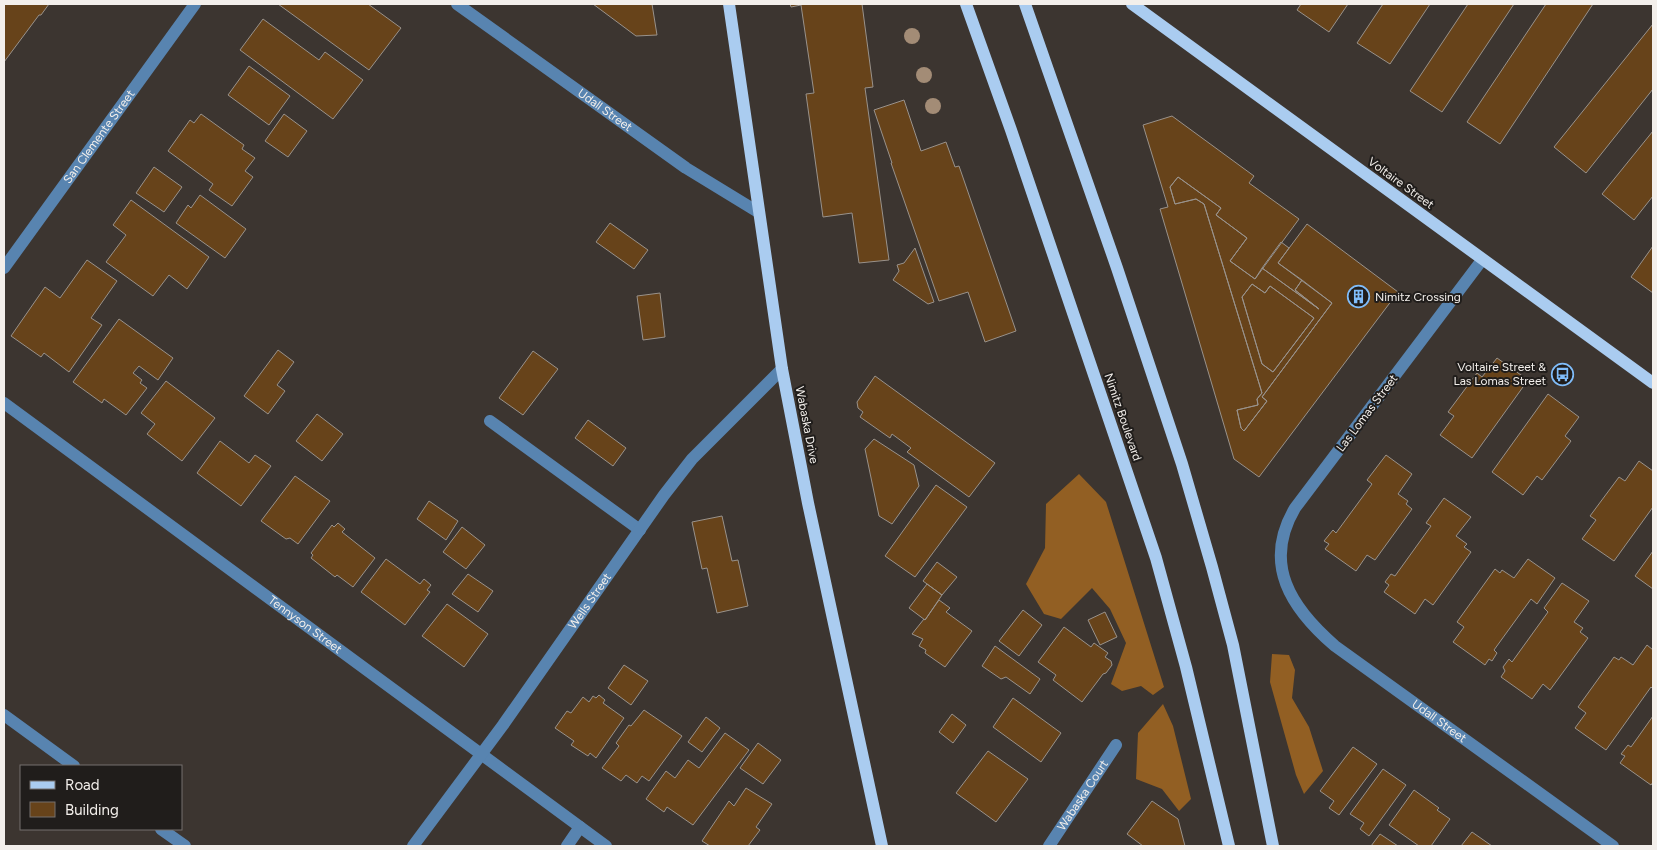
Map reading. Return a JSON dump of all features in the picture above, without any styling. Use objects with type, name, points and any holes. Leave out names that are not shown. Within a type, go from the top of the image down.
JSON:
[{"type":"main road","name":"Wabaska Drive","points":[[729,4],[782,369],[810,512],[882,846]]},
{"type":"main road","name":"Nimitz Boulevard","points":[[966,4],[1011,130],[1156,558],[1186,667],[1230,846]]},
{"type":"main road","points":[[1025,4],[1117,268],[1182,464],[1232,645],[1273,846]]},
{"type":"main road","name":"Voltaire Street","points":[[1132,4],[1653,384]]},
{"type":"street","name":"San Clemente Street","points":[[4,268],[195,4]]},
{"type":"street","name":"Udall Street","points":[[456,4],[686,168],[758,212]]},
{"type":"street","name":"Las Lomas Street","points":[[1283,577],[1280,550],[1285,528],[1296,508],[1482,260]]},
{"type":"street","name":"Wells Street","points":[[413,846],[481,755],[692,459],[782,369]]},
{"type":"street","name":"Tennyson Street","points":[[4,403],[606,846]]},
{"type":"street","points":[[490,421],[640,530]]},
{"type":"street","name":"Udall Street","points":[[1283,577],[1303,613],[1318,631],[1335,646],[1613,846]]},
{"type":"street","points":[[4,715],[73,765]]},
{"type":"street","name":"Wabaska Court","points":[[1049,846],[1116,745]]},
{"type":"street","points":[[566,846],[580,828]]},
{"type":"street","points":[[162,830],[185,846]]},
{"type":"shaded area","points":[[1079,474],[1106,502],[1164,687],[1153,695],[1141,686],[1122,691],[1111,684],[1126,643],[1110,609],[1092,588],[1061,619],[1044,614],[1026,584],[1045,548],[1046,504]]},
{"type":"shaded area","points":[[1272,654],[1289,655],[1295,670],[1292,698],[1309,727],[1323,771],[1304,794],[1296,775],[1270,682]]},
{"type":"shaded area","points":[[1163,704],[1173,726],[1191,799],[1179,811],[1162,789],[1136,779],[1138,733]]},
{"type":"building","points":[[4,4],[49,4],[4,62]]},
{"type":"building","points":[[278,4],[368,4],[401,28],[369,70]]},
{"type":"building","points":[[593,4],[652,4],[657,35],[636,36]]},
{"type":"building","points":[[790,4],[862,4],[873,87],[865,88],[889,260],[859,263],[852,213],[823,217],[806,94],[814,93],[801,5],[791,7]]},
{"type":"building","points":[[1301,4],[1348,4],[1329,32],[1297,10]]},
{"type":"building","points":[[1383,4],[1430,4],[1390,64],[1357,43]]},
{"type":"building","points":[[1468,4],[1514,4],[1442,112],[1410,91]]},
{"type":"building","points":[[1546,4],[1593,4],[1500,144],[1467,122]]},
{"type":"building","points":[[263,19],[319,60],[325,52],[363,80],[333,119],[240,50]]},
{"type":"building","points":[[1653,24],[1653,89],[1586,173],[1554,147]]},
{"type":"building","points":[[249,66],[290,96],[269,125],[228,95]]},
{"type":"building","points":[[904,100],[921,151],[946,142],[955,167],[959,166],[1016,331],[985,342],[968,292],[939,301],[874,110]]},
{"type":"building","points":[[201,114],[244,145],[242,149],[255,158],[245,171],[253,177],[232,206],[209,190],[213,184],[168,151],[190,120],[194,123]]},
{"type":"building","points":[[284,114],[307,131],[288,157],[265,141]]},
{"type":"building","name":"Nimitz Crossing","points":[[1172,116],[1254,176],[1249,183],[1299,219],[1255,279],[1230,261],[1247,238],[1216,215],[1221,208],[1178,177],[1170,187],[1175,204],[1196,199],[1204,204],[1262,393],[1257,399],[1258,405],[1237,410],[1241,428],[1244,431],[1267,401],[1262,397],[1332,303],[1278,263],[1307,224],[1398,292],[1259,477],[1234,459],[1160,209],[1168,207],[1143,125]]},
{"type":"building","points":[[1653,131],[1653,196],[1634,220],[1602,194]]},
{"type":"building","points":[[154,167],[182,187],[164,212],[136,193]]},
{"type":"building","points":[[1178,177],[1221,208],[1216,215],[1247,238],[1230,261],[1255,279],[1262,268],[1319,309],[1295,290],[1302,280],[1332,303],[1262,397],[1267,401],[1244,431],[1241,428],[1237,410],[1258,405],[1257,399],[1262,393],[1204,204],[1196,199],[1175,204],[1170,187]],"holes":[[[1252,284],[1265,293],[1270,286],[1314,318],[1273,372],[1262,364],[1242,297]]]},
{"type":"building","points":[[200,195],[246,229],[225,258],[176,223],[188,205],[191,208]]},
{"type":"building","points":[[131,200],[209,257],[187,289],[169,275],[153,296],[106,262],[126,235],[113,225]]},
{"type":"building","points":[[610,223],[648,250],[634,269],[596,242]]},
{"type":"building","points":[[1281,242],[1289,248],[1278,263],[1302,280],[1295,290],[1319,309],[1262,268]]},
{"type":"building","points":[[1653,246],[1653,293],[1631,277]]},
{"type":"building","points":[[915,248],[934,302],[928,304],[893,280],[899,271],[897,265],[904,263]]},
{"type":"building","points":[[87,260],[117,281],[91,318],[102,325],[69,372],[44,353],[41,357],[11,336],[45,287],[60,298]]},
{"type":"building","points":[[1252,284],[1265,293],[1270,286],[1314,318],[1273,372],[1262,364],[1242,297]]},
{"type":"building","points":[[660,293],[665,337],[643,340],[637,296]]},
{"type":"building","points":[[119,319],[173,358],[158,380],[139,366],[133,373],[142,380],[140,383],[147,388],[126,415],[104,399],[102,403],[73,382]]},
{"type":"building","points":[[278,350],[294,362],[277,385],[285,391],[268,414],[244,396]]},
{"type":"building","points":[[533,351],[558,369],[523,415],[499,398]]},
{"type":"building","points":[[1497,358],[1528,380],[1472,458],[1440,435],[1454,416],[1448,412],[1477,373],[1482,377]]},
{"type":"building","points":[[875,376],[995,463],[969,497],[907,452],[911,448],[892,434],[890,438],[860,417],[863,412],[858,408],[857,402]]},
{"type":"building","points":[[166,381],[215,418],[182,461],[147,434],[155,424],[141,413]]},
{"type":"building","points":[[1548,394],[1579,417],[1565,436],[1571,441],[1542,480],[1537,476],[1523,495],[1492,472]]},
{"type":"building","points":[[317,414],[343,434],[322,461],[296,441]]},
{"type":"building","points":[[588,420],[626,448],[613,466],[575,438]]},
{"type":"building","points":[[874,439],[914,465],[919,486],[892,524],[879,516],[865,449]]},
{"type":"building","points":[[220,441],[249,463],[255,455],[271,466],[241,506],[197,473]]},
{"type":"building","points":[[1386,455],[1412,474],[1398,494],[1408,501],[1406,504],[1412,509],[1375,560],[1367,555],[1356,571],[1325,549],[1329,544],[1324,541],[1333,530],[1336,533],[1372,484],[1367,480]]},
{"type":"building","points":[[1639,461],[1653,471],[1653,507],[1614,561],[1582,539],[1596,520],[1590,516],[1619,477],[1625,481]]},
{"type":"building","points":[[295,476],[330,501],[298,544],[290,538],[286,539],[261,521]]},
{"type":"building","points":[[936,485],[967,507],[915,577],[885,556]]},
{"type":"building","points":[[1444,498],[1471,517],[1456,536],[1467,544],[1464,547],[1471,552],[1433,605],[1425,599],[1415,614],[1384,592],[1389,585],[1385,582],[1391,574],[1395,576],[1431,526],[1426,523]]},
{"type":"building","points":[[429,501],[458,521],[446,540],[417,519]]},
{"type":"building","points":[[722,516],[732,561],[738,560],[748,606],[717,613],[707,568],[702,569],[692,522]]},
{"type":"building","points":[[338,523],[345,529],[342,532],[375,558],[353,587],[337,575],[335,577],[311,558],[313,555],[311,553],[332,525],[334,527]]},
{"type":"building","points":[[462,527],[485,545],[466,569],[443,552]]},
{"type":"building","points":[[1653,551],[1653,589],[1635,576]]},
{"type":"building","points":[[386,559],[420,584],[424,579],[431,585],[427,590],[430,592],[405,625],[361,592]]},
{"type":"building","points":[[1528,559],[1555,578],[1537,604],[1531,599],[1494,650],[1497,653],[1492,661],[1489,659],[1485,665],[1453,642],[1464,627],[1457,622],[1495,569],[1500,573],[1502,570],[1514,578]]},
{"type":"building","points":[[937,562],[957,577],[942,595],[923,581]]},
{"type":"building","points":[[468,574],[493,591],[478,612],[452,594]]},
{"type":"building","points":[[1562,583],[1589,601],[1574,622],[1583,628],[1580,632],[1588,638],[1550,690],[1543,684],[1532,699],[1501,677],[1505,671],[1503,667],[1509,659],[1512,662],[1548,612],[1544,608]]},
{"type":"building","points":[[927,584],[942,595],[925,620],[909,608]]},
{"type":"building","points":[[939,600],[950,608],[946,612],[972,631],[945,667],[925,653],[926,650],[919,646],[923,639],[912,634]]},
{"type":"building","points":[[447,604],[488,634],[464,667],[422,636]]},
{"type":"building","points":[[1023,610],[1042,625],[1019,656],[999,641]]},
{"type":"building","points":[[1105,612],[1117,637],[1100,645],[1088,620]]},
{"type":"building","points":[[1064,627],[1091,647],[1094,643],[1108,653],[1105,657],[1111,661],[1112,665],[1082,702],[1053,680],[1056,675],[1038,662]]},
{"type":"building","points":[[1647,645],[1653,650],[1653,689],[1651,687],[1606,750],[1575,728],[1586,713],[1578,707],[1614,657],[1619,660],[1621,657],[1633,665]]},
{"type":"building","points":[[995,646],[1040,679],[1030,694],[1006,677],[1001,679],[982,666]]},
{"type":"building","points":[[624,665],[648,681],[631,705],[608,688]]},
{"type":"building","points":[[599,695],[605,700],[603,703],[624,718],[596,758],[590,753],[588,756],[571,745],[574,741],[555,728],[567,711],[571,713],[583,697],[589,702],[593,696],[596,698]]},
{"type":"building","points":[[1013,698],[1061,733],[1041,762],[993,727]]},
{"type":"building","points":[[644,710],[682,736],[649,781],[642,776],[637,783],[626,775],[621,781],[602,768],[619,746],[616,743],[629,725],[631,726]]},
{"type":"building","points":[[952,714],[966,725],[953,743],[939,732]]},
{"type":"building","points":[[1653,716],[1653,782],[1651,785],[1620,763],[1625,756],[1621,754],[1628,745],[1631,747]]},
{"type":"building","points":[[706,717],[720,728],[702,752],[688,742]]},
{"type":"building","points":[[725,733],[749,750],[693,825],[667,807],[664,812],[646,799],[666,771],[675,778],[688,760],[699,768]]},
{"type":"building","points":[[758,743],[781,760],[763,784],[740,768]]},
{"type":"building","points":[[1353,747],[1377,764],[1339,815],[1329,808],[1334,801],[1320,791]]},
{"type":"building","points":[[988,751],[1028,779],[996,822],[956,793]]},
{"type":"building","points":[[1383,769],[1406,785],[1369,836],[1360,829],[1364,823],[1350,814]]},
{"type":"building","points":[[746,788],[772,804],[756,827],[760,830],[748,846],[710,846],[702,841],[729,801],[734,806]]},
{"type":"building","points":[[1414,790],[1439,808],[1437,810],[1450,819],[1431,846],[1419,846],[1389,825]]},
{"type":"building","points":[[1152,801],[1178,819],[1185,846],[1143,846],[1127,834]]},
{"type":"building","points":[[1472,832],[1492,846],[1461,846]]},
{"type":"building","points":[[1380,834],[1398,846],[1371,846]]},
{"type":"place","name":"Nimitz Crossing","points":[[1359,297]]},
{"type":"place","name":"Voltaire Street & Las Lomas Street","points":[[1562,374]]}]
